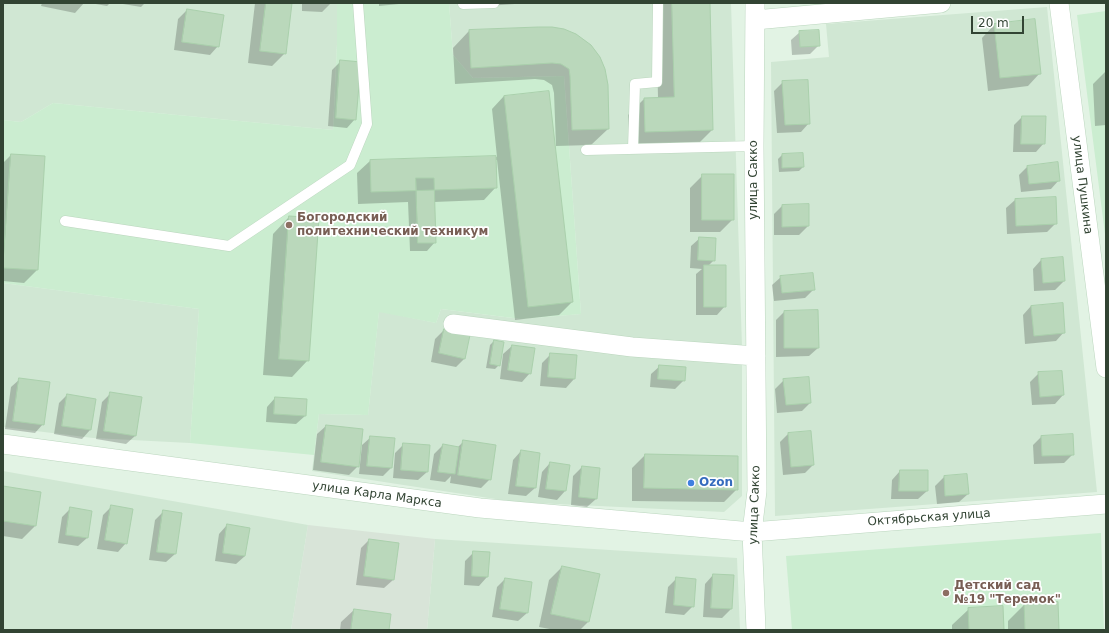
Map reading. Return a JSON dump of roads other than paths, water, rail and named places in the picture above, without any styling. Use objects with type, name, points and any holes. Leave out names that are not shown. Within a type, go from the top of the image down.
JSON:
[{"type":"street","points":[[755,12],[940,3]]},
{"type":"street","name":"улица Пушкина","points":[[1059,3],[1106,368]]},
{"type":"street","name":"улица Сакко","points":[[755,12],[754,146],[757,491],[752,532],[756,630]]},
{"type":"street","points":[[452,324],[632,347],[756,356]]},
{"type":"street","name":"улица Карла Маркса","points":[[3,444],[480,508],[752,532]]},
{"type":"street","name":"Октябрьская улица","points":[[752,532],[1106,504]]},
{"type":"lane","points":[[65,221],[229,246],[350,165],[367,124],[358,3]]},
{"type":"lane","points":[[463,3],[494,3]]},
{"type":"lane","points":[[633,149],[635,84],[657,82],[658,3]]},
{"type":"lane","points":[[586,150],[754,146]]},
{"type":"place","name":"Богородский политехнический техникум","points":[[289,225]]},
{"type":"place","name":"Ozon","points":[[691,483]]},
{"type":"place","name":"Детский сад №19 \"Теремок\"","points":[[946,593]]}]
